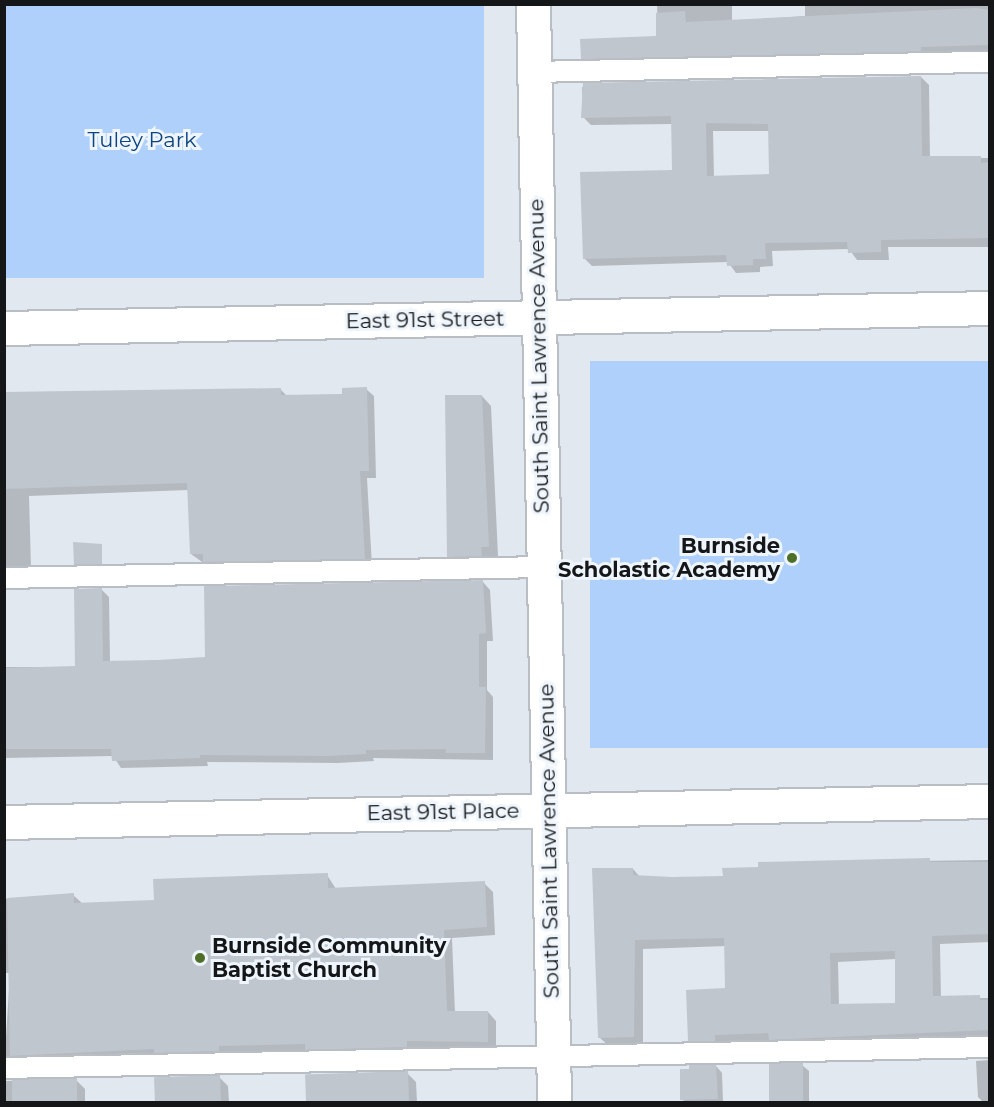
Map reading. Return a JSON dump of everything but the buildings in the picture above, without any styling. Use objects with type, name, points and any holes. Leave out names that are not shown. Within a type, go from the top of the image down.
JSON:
[{"type":"street","name":"South Saint Lawrence Avenue","points":[[532,4],[554,1102]]},
{"type":"street","name":"East 91st Street","points":[[4,328],[990,308]]},
{"type":"street","name":"East 91st Place","points":[[4,822],[990,801]]},
{"type":"lane","points":[[534,72],[990,62]]},
{"type":"lane","points":[[4,578],[544,567]]},
{"type":"lane","points":[[4,1068],[990,1047]]},
{"type":"green space","name":"Tuley Park","points":[[4,5],[484,5],[484,278],[4,278]]},
{"type":"green space","name":"Burnside Scholastic Academy","points":[[590,361],[989,361],[989,748],[590,748]]},
{"type":"place","name":"Burnside Scholastic Academy","points":[[792,558]]},
{"type":"place","name":"Burnside Community Baptist Church","points":[[200,958]]}]
